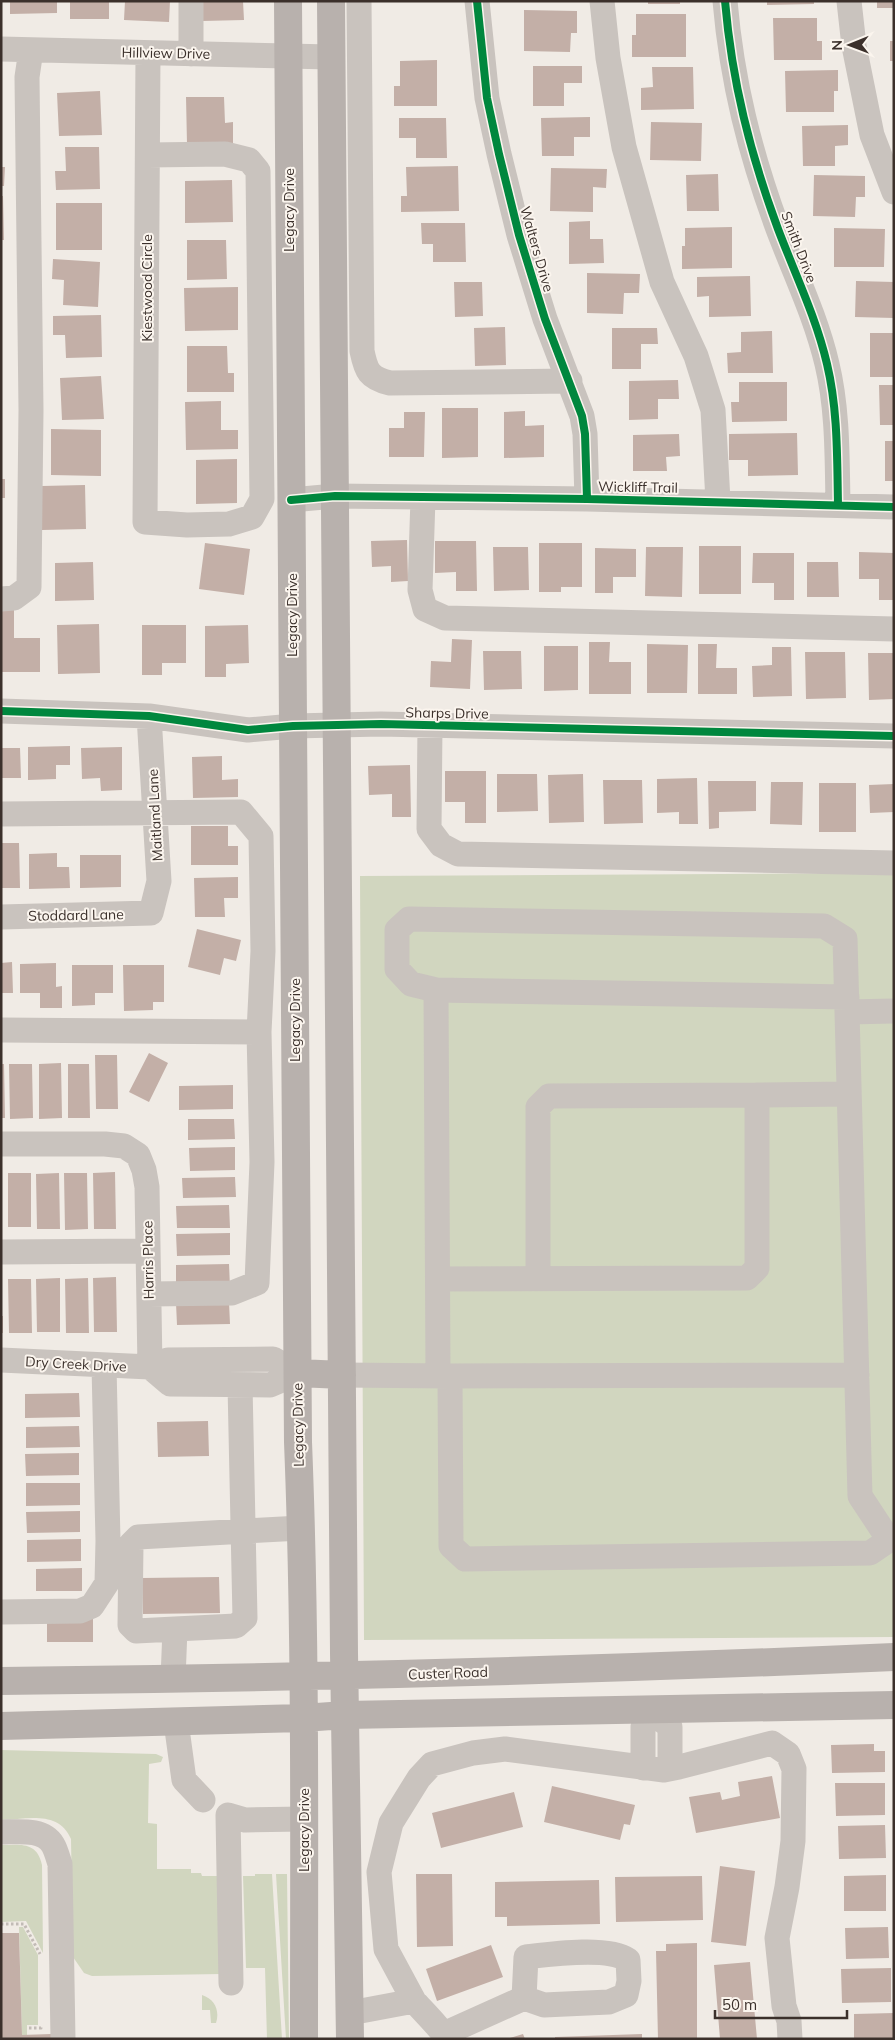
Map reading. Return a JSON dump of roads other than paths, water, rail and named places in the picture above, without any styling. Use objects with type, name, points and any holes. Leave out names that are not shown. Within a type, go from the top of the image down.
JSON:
[{"type":"main road","name":"Legacy Drive","points":[[288,1],[298,1442],[303,1676],[304,2039]]},
{"type":"main road","points":[[331,1],[344,1676],[350,2026]]},
{"type":"main road","points":[[298,1373],[342,1375]]},
{"type":"main road","name":"Custer Road","points":[[1,1681],[344,1676],[648,1668],[894,1657]]},
{"type":"main road","points":[[648,1668],[650,1710]]},
{"type":"main road","points":[[1,1726],[303,1718],[345,1715],[894,1704]]},
{"type":"street","points":[[191,1],[191,54]]},
{"type":"street","points":[[359,1],[362,351],[366,367],[376,380],[390,383],[570,381]]},
{"type":"street","name":"Walters Drive","points":[[477,1],[482,60],[499,154],[519,235],[545,319],[582,416],[585,434],[587,499]]},
{"type":"street","points":[[602,1],[608,58],[624,147],[662,282],[696,356],[713,410],[718,502]]},
{"type":"street","name":"Smith Drive","points":[[725,1],[729,45],[746,130],[778,228],[812,314],[828,366],[833,400],[838,504]]},
{"type":"street","points":[[849,1],[854,46],[872,135],[894,192]]},
{"type":"street","name":"Hillview Drive","points":[[1,49],[191,54],[288,54],[331,57]]},
{"type":"street","points":[[1,598],[14,598],[29,587],[31,410],[27,77],[31,50]]},
{"type":"street","name":"Kiestwood Circle","points":[[148,53],[146,522],[187,525],[229,524],[252,517],[262,498],[258,171],[249,160],[225,154],[148,155]]},
{"type":"street","name":"Wickliff Trail","points":[[292,500],[335,496],[587,499],[838,504],[894,507]]},
{"type":"street","points":[[423,498],[420,590],[425,609],[445,618],[894,629]]},
{"type":"street","name":"Sharps Drive","points":[[1,711],[149,716],[248,730],[293,726],[430,725],[894,736]]},
{"type":"street","name":"Maitland Lane","points":[[149,716],[159,881],[151,913]]},
{"type":"street","points":[[430,725],[429,828],[441,845],[458,854],[894,863]]},
{"type":"street","points":[[1,814],[240,812],[261,836],[263,951],[259,1032],[262,1162],[257,1283],[232,1293],[149,1294]]},
{"type":"street","name":"Stoddard Lane","points":[[1,917],[151,913]]},
{"type":"street","points":[[436,990],[438,1279],[451,1546],[465,1558],[870,1553],[892,1542],[860,1496],[850,1094],[847,1004],[845,938],[824,926],[408,919],[397,930],[397,969],[411,984],[436,990],[847,1004],[894,1011]]},
{"type":"street","points":[[1,1030],[259,1032]]},
{"type":"street","points":[[538,1278],[538,1107],[549,1096],[850,1094]]},
{"type":"street","points":[[438,1279],[747,1278],[757,1268],[757,1095]]},
{"type":"street","name":"Harris Place","points":[[1,1144],[105,1144],[124,1146],[138,1155],[144,1170],[147,1187],[150,1367]]},
{"type":"street","points":[[1,1252],[148,1251]]},
{"type":"street","name":"Dry Creek Drive","points":[[1,1360],[150,1367],[168,1360],[273,1359],[298,1373]]},
{"type":"street","points":[[1,1612],[80,1611],[92,1606],[107,1583],[108,1541],[104,1366]]},
{"type":"street","points":[[150,1367],[170,1384],[270,1385],[298,1373]]},
{"type":"street","points":[[342,1375],[857,1375]]},
{"type":"street","points":[[240,1385],[243,1530],[244,1618],[236,1626],[136,1631],[130,1625],[131,1544],[138,1537],[243,1530],[301,1528]]},
{"type":"street","points":[[173,1679],[175,1629]]},
{"type":"street","points":[[644,1768],[643,1727],[650,1710],[670,1727],[670,1768]]},
{"type":"street","points":[[176,1722],[184,1780],[204,1800]]},
{"type":"street","points":[[524,1998],[445,2036],[414,2001],[386,1948],[379,1872],[391,1824],[419,1778],[432,1764],[473,1753],[505,1749],[644,1768],[670,1768],[772,1743],[788,1754],[794,1770],[793,1841],[788,1887],[777,1938],[784,2006],[789,2021],[790,2039]]},
{"type":"street","points":[[232,1983],[228,1815],[245,1820],[304,1819]]},
{"type":"street","points":[[1,1832],[30,1832],[44,1836],[53,1844],[60,1864],[63,2039]]},
{"type":"street","points":[[350,2026],[414,2001]]}]
